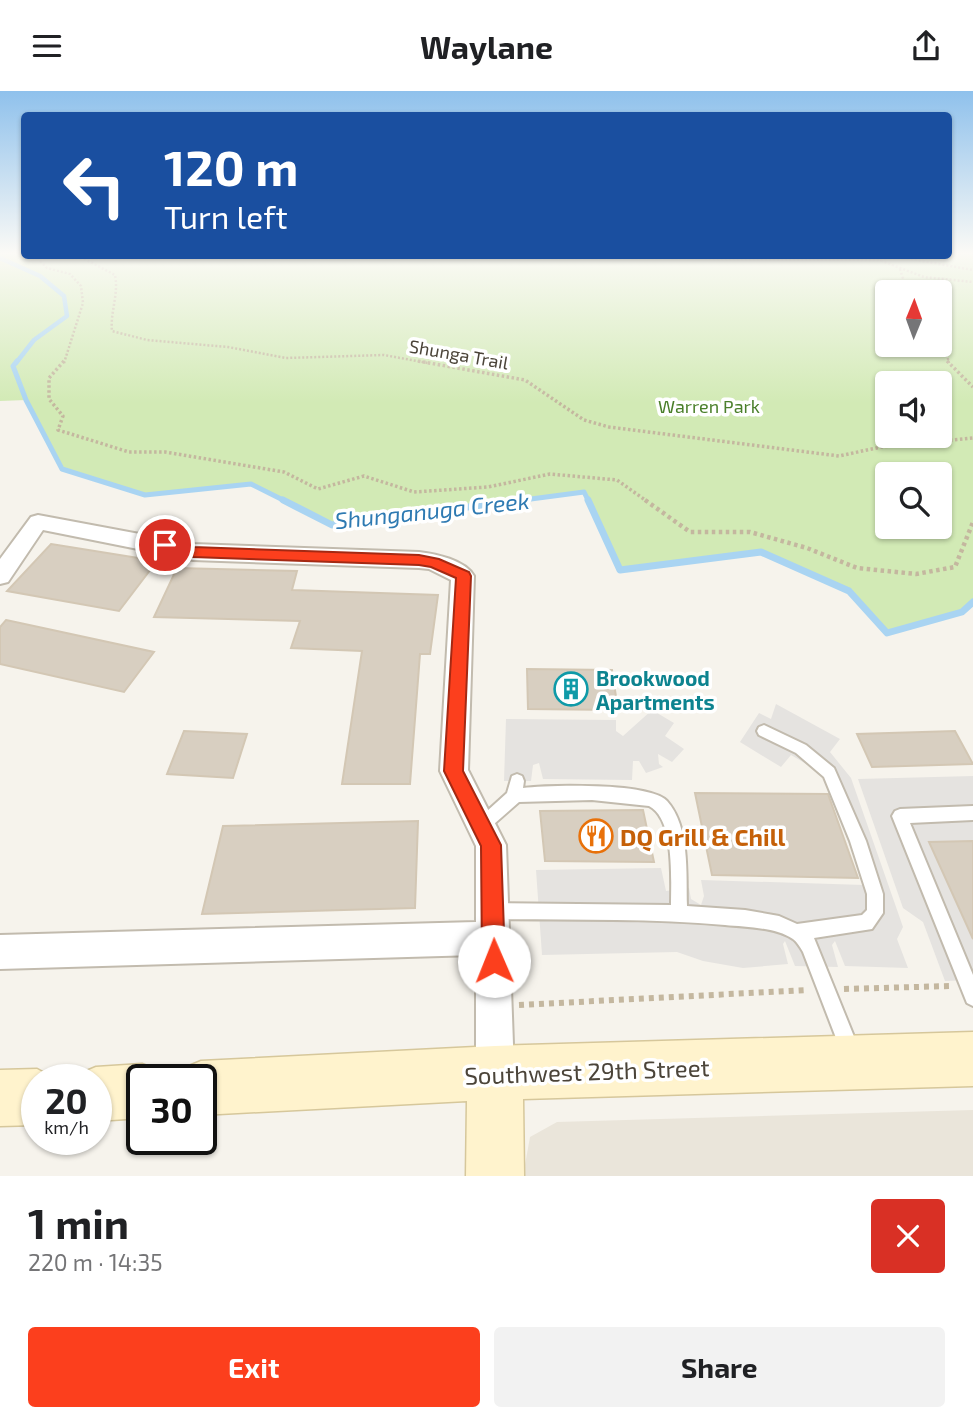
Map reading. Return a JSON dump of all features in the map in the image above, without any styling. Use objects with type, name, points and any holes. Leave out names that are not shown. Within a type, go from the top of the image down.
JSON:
[{"type":"main road","name":"Southwest 29th Street","points":[[217,1087],[495,1073],[973,1059]]},
{"type":"main road","points":[[495,1073],[495,1176]]},
{"type":"main road","points":[[0,1098],[21,1097]]},
{"type":"street","points":[[0,576],[38,522],[193,552],[419,560],[450,568],[463,576],[454,771],[491,845],[495,1073]]},
{"type":"street","points":[[0,952],[493,925]]},
{"type":"lane","points":[[493,925],[679,913],[770,922],[798,932],[866,923],[875,913],[875,894],[858,841],[829,773],[801,749],[764,731]]},
{"type":"lane","points":[[514,797],[517,781]]},
{"type":"lane","points":[[481,826],[514,797],[524,795],[636,796],[659,803],[671,823],[675,840],[679,913]]},
{"type":"lane","points":[[971,991],[900,816],[973,813]]},
{"type":"lane","points":[[798,932],[809,946],[855,1062]]},
{"type":"path","points":[[83,303],[63,365],[49,378],[49,399],[63,416],[58,430],[129,452],[165,452],[284,472],[318,489],[364,476],[414,492],[488,487],[550,474],[617,480],[690,531],[712,534],[750,533],[807,548],[858,568],[916,574],[955,567],[973,522]]},
{"type":"path","name":"Shunga Trail","points":[[113,303],[109,315],[112,331],[147,340],[228,347],[286,358],[384,355],[525,380],[583,419],[609,427],[839,456],[881,447],[973,438]]},
{"type":"path","points":[[946,357],[973,387]]},
{"type":"path","points":[[494,1007],[826,989],[971,991]]},
{"type":"shaded area","points":[[776,704],[840,739],[830,752],[851,778],[903,927],[897,939],[908,968],[845,966],[835,941],[832,945],[838,967],[795,966],[785,941],[783,944],[788,964],[743,968],[703,961],[677,952],[542,955],[536,870],[661,868],[666,891],[689,888],[691,899],[701,905],[704,896],[701,880],[864,885],[826,780],[820,772],[791,755],[781,767],[740,742],[759,713],[771,719]]},
{"type":"shaded area","points":[[652,710],[674,723],[665,736],[684,749],[672,762],[658,754],[659,764],[663,767],[646,773],[639,761],[633,761],[632,780],[543,779],[539,763],[533,765],[531,781],[504,781],[506,719],[616,720],[616,731],[623,736]]},
{"type":"shaded area","points":[[973,776],[973,980],[945,981],[923,922],[903,908],[858,779]]},
{"type":"shaded area","points":[[973,1110],[973,1176],[523,1176],[530,1137],[557,1122]]},
{"type":"green space","name":"Warren Park","points":[[0,303],[875,303],[875,357],[952,357],[952,303],[973,303],[973,602],[962,612],[887,633],[849,591],[761,552],[620,570],[583,492],[332,525],[251,484],[145,495],[62,469],[26,400],[0,401]]},
{"type":"building","points":[[51,544],[157,561],[119,611],[7,591]]},
{"type":"building","points":[[177,568],[297,571],[292,590],[438,595],[430,654],[420,654],[410,784],[342,784],[362,651],[291,648],[300,621],[154,617]]},
{"type":"building","points":[[6,620],[154,652],[124,692],[0,664],[0,627]]},
{"type":"building","name":"Brookwood Apartments","points":[[527,669],[612,670],[618,710],[528,709]]},
{"type":"building","points":[[184,731],[247,734],[233,778],[167,774]]},
{"type":"building","points":[[955,731],[973,764],[872,767],[857,734]]},
{"type":"building","points":[[695,793],[828,794],[858,878],[712,875]]},
{"type":"building","name":"DQ Grill & Chill","points":[[643,810],[654,862],[545,861],[540,811]]},
{"type":"building","points":[[418,821],[415,908],[202,914],[223,826]]},
{"type":"building","points":[[973,841],[973,939],[929,842]]},
{"type":"waterway","name":"Shunganuga Creek","points":[[16,363],[34,340],[67,316],[65,303]]},
{"type":"waterway","name":"Shunganuga Creek","points":[[17,361],[13,366],[26,400],[62,469],[145,495],[251,484],[283,500]]},
{"type":"waterway","name":"Shunganuga Creek","points":[[508,502],[584,492],[588,500]]},
{"type":"waterway","name":"Shunganuga Creek","points":[[283,500],[287,502]]},
{"type":"waterway","name":"Shunganuga Creek","points":[[283,500],[332,525],[521,500]]},
{"type":"waterway","name":"Shunganuga Creek","points":[[588,500],[620,570],[761,552],[849,591],[887,633],[962,612],[973,602]]},
{"type":"place","name":"Brookwood Apartments","points":[[571,689]]},
{"type":"place","name":"DQ Grill & Chill","points":[[596,836]]},
{"type":"route","points":[[165,545],[193,552],[419,560],[434,562],[463,576],[454,771],[491,845],[494,961]]}]
